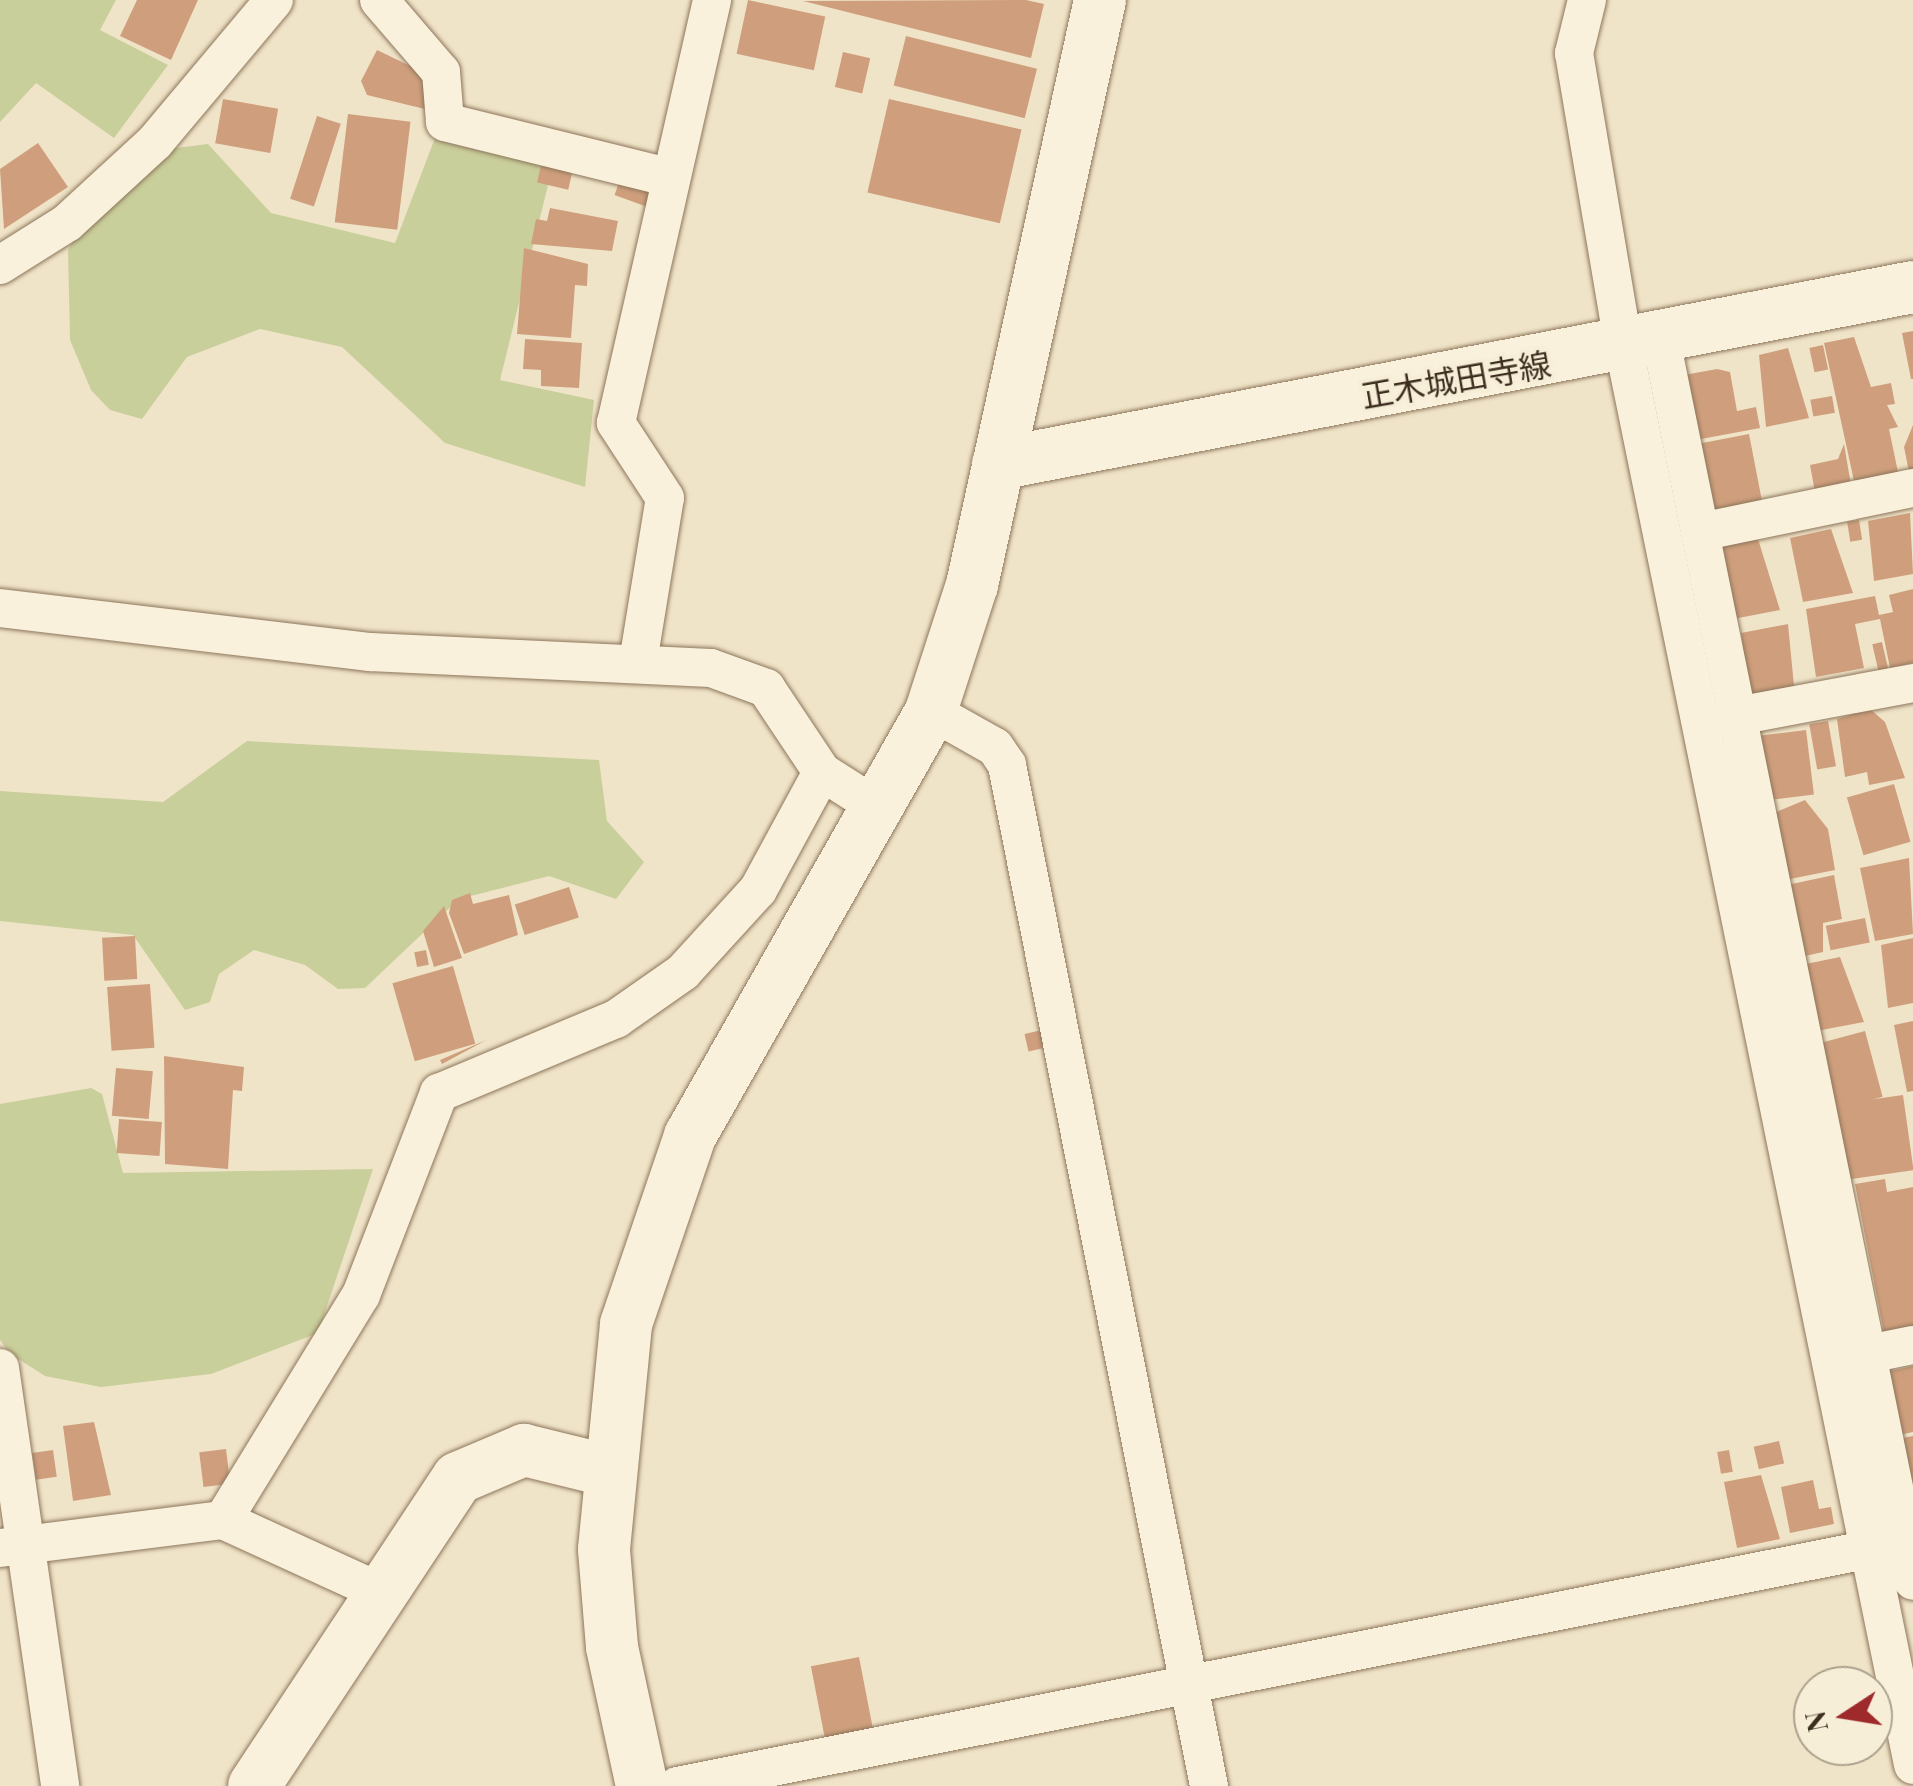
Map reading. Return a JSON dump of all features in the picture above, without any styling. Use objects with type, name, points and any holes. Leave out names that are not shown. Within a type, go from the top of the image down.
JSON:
[{"type":"street","points":[[0,265],[66,223],[155,142],[274,0]]},
{"type":"street","points":[[379,0],[441,72],[446,122],[671,178]]},
{"type":"street","points":[[638,662],[666,498],[616,422],[712,0]]},
{"type":"street","points":[[642,1786],[612,1647],[606,1470],[626,1324],[690,1136],[880,809],[931,711],[998,464],[1100,0]]},
{"type":"street","points":[[1587,0],[1574,54],[1642,344],[1896,1544],[1913,1582]]},
{"type":"street","name":"正木城田寺線","points":[[998,464],[1642,344],[1913,287]]},
{"type":"street","points":[[1642,344],[1700,532],[1868,1354],[1896,1544],[1913,1765]]},
{"type":"street","points":[[1700,532],[1913,488]]},
{"type":"street","points":[[0,608],[370,652],[711,668],[766,688],[822,772],[880,809]]},
{"type":"street","points":[[1737,716],[1913,682]]},
{"type":"street","points":[[931,711],[995,747],[1007,765],[1209,1786]]},
{"type":"street","points":[[222,1520],[361,1294],[439,1094],[616,1019],[683,972],[758,890],[822,772]]},
{"type":"street","points":[[1868,1354],[1913,1345]]},
{"type":"street","points":[[0,1368],[14,1546],[60,1786]]},
{"type":"street","points":[[254,1786],[458,1478],[524,1450],[606,1470]]},
{"type":"street","points":[[14,1546],[222,1520],[380,1592]]},
{"type":"street","points":[[678,1786],[1896,1544]]},
{"type":"green space","points":[[0,0],[116,0],[100,30],[168,65],[114,138],[36,83],[0,122]]},
{"type":"green space","points":[[435,138],[553,165],[500,380],[594,400],[585,487],[445,443],[342,347],[260,329],[187,357],[142,419],[110,410],[91,390],[70,340],[68,250],[88,216],[160,150],[208,144],[271,213],[395,243]]},
{"type":"green space","points":[[247,741],[599,760],[607,821],[644,862],[616,899],[549,876],[459,899],[365,988],[338,989],[305,965],[254,950],[219,974],[210,1002],[185,1010],[133,935],[0,921],[0,791],[163,802]]},
{"type":"green space","points":[[91,1088],[102,1094],[123,1173],[373,1169],[318,1333],[211,1374],[101,1387],[45,1376],[9,1353],[0,1340],[0,1104]]},
{"type":"building","points":[[137,0],[198,0],[171,60],[120,36]]},
{"type":"building","points":[[748,0],[825,16],[814,70],[737,54]]},
{"type":"building","points":[[1026,0],[1044,4],[1031,58],[803,1]]},
{"type":"building","points":[[906,36],[1037,69],[1025,118],[894,85]]},
{"type":"building","points":[[377,50],[433,77],[429,110],[367,95],[361,81]]},
{"type":"building","points":[[843,52],[870,58],[862,93],[835,87]]},
{"type":"building","points":[[223,99],[278,109],[270,153],[215,143]]},
{"type":"building","points":[[889,99],[1022,130],[1000,223],[867,193]]},
{"type":"building","points":[[348,114],[411,122],[397,230],[335,222]]},
{"type":"building","points":[[317,116],[341,124],[314,206],[290,199]]},
{"type":"building","points":[[38,143],[68,187],[4,229],[0,169]]},
{"type":"building","points":[[542,161],[573,168],[568,190],[537,182]]},
{"type":"building","points":[[620,180],[656,193],[650,208],[615,195]]},
{"type":"building","points":[[550,208],[618,221],[612,251],[531,244],[536,219],[547,221]]},
{"type":"building","points":[[524,248],[588,264],[587,286],[575,285],[571,338],[517,334]]},
{"type":"building","points":[[1913,331],[1913,379],[1911,379],[1902,333]]},
{"type":"building","points":[[1854,337],[1871,387],[1891,383],[1895,404],[1887,405],[1898,427],[1889,429],[1898,472],[1854,481],[1824,343]]},
{"type":"building","points":[[525,339],[582,343],[579,388],[541,386],[541,370],[523,369]]},
{"type":"building","points":[[1823,345],[1828,369],[1815,372],[1809,348]]},
{"type":"building","points":[[1788,348],[1809,418],[1766,427],[1759,355]]},
{"type":"building","points":[[1717,369],[1730,372],[1737,411],[1756,407],[1760,428],[1696,440],[1684,375]]},
{"type":"building","points":[[1832,396],[1835,413],[1813,417],[1810,400]]},
{"type":"building","points":[[1913,425],[1913,482],[1911,482],[1904,447]]},
{"type":"building","points":[[1749,434],[1763,506],[1715,515],[1701,443]]},
{"type":"building","points":[[1844,444],[1851,485],[1815,492],[1810,465],[1838,459]]},
{"type":"building","points":[[1910,513],[1913,574],[1874,581],[1868,521]]},
{"type":"building","points":[[1859,520],[1862,540],[1850,542],[1847,522]]},
{"type":"building","points":[[1831,529],[1853,593],[1803,602],[1790,538]]},
{"type":"building","points":[[1758,539],[1780,610],[1728,620],[1721,547]]},
{"type":"building","points":[[1913,589],[1913,663],[1890,668],[1880,619],[1855,624],[1864,668],[1816,677],[1806,609],[1875,596],[1879,615],[1893,612],[1889,595]]},
{"type":"building","points":[[1788,624],[1794,686],[1750,695],[1735,650],[1743,648],[1741,633]]},
{"type":"building","points":[[1882,642],[1888,668],[1878,671],[1872,644]]},
{"type":"building","points":[[1870,709],[1885,722],[1905,778],[1869,785],[1867,772],[1845,777],[1837,719]]},
{"type":"building","points":[[1828,721],[1836,766],[1817,770],[1809,724]]},
{"type":"building","points":[[1806,730],[1814,795],[1766,800],[1758,736]]},
{"type":"building","points":[[1894,784],[1911,842],[1863,855],[1847,798]]},
{"type":"building","points":[[1805,800],[1828,829],[1835,870],[1780,881],[1774,813]]},
{"type":"building","points":[[1909,858],[1913,934],[1875,941],[1860,868]]},
{"type":"building","points":[[1834,875],[1842,919],[1823,923],[1823,952],[1796,958],[1787,885]]},
{"type":"building","points":[[569,887],[579,917],[525,935],[515,905]]},
{"type":"building","points":[[470,893],[473,904],[509,895],[518,935],[464,954],[449,913],[452,900]]},
{"type":"building","points":[[444,906],[462,958],[434,967],[423,931]]},
{"type":"building","points":[[1865,918],[1870,943],[1831,950],[1826,926]]},
{"type":"building","points":[[135,936],[137,979],[104,981],[102,938]]},
{"type":"building","points":[[1913,938],[1913,1003],[1888,1008],[1881,945]]},
{"type":"building","points":[[426,950],[429,965],[417,967],[414,952]]},
{"type":"building","points":[[1840,957],[1864,1022],[1811,1032],[1801,965]]},
{"type":"building","points":[[453,966],[475,1044],[415,1061],[392,983]]},
{"type":"building","points":[[150,984],[154,1048],[112,1051],[107,987]]},
{"type":"building","points":[[1913,1021],[1913,1091],[1907,1092],[1894,1025]]},
{"type":"building","points":[[1042,1030],[1046,1048],[1029,1052],[1024,1034]]},
{"type":"building","points":[[1865,1031],[1883,1097],[1832,1110],[1815,1044]]},
{"type":"building","points":[[490,1038],[442,1064],[440,1060],[484,1041]]},
{"type":"building","points":[[164,1056],[244,1067],[242,1091],[233,1090],[228,1169],[165,1164]]},
{"type":"building","points":[[116,1068],[153,1071],[149,1119],[112,1116]]},
{"type":"building","points":[[1903,1095],[1913,1170],[1837,1181],[1827,1106]]},
{"type":"building","points":[[119,1119],[162,1122],[160,1156],[117,1153]]},
{"type":"building","points":[[1885,1179],[1887,1192],[1913,1187],[1913,1327],[1884,1333],[1855,1184]]},
{"type":"building","points":[[1913,1366],[1913,1432],[1894,1436],[1881,1373]]},
{"type":"building","points":[[94,1422],[111,1495],[73,1501],[63,1426]]},
{"type":"building","points":[[1913,1436],[1913,1507],[1897,1439]]},
{"type":"building","points":[[1779,1441],[1784,1463],[1759,1469],[1754,1447]]},
{"type":"building","points":[[226,1449],[230,1484],[203,1487],[199,1452]]},
{"type":"building","points":[[53,1450],[57,1477],[36,1480],[32,1453]]},
{"type":"building","points":[[1729,1450],[1733,1472],[1721,1474],[1717,1452]]},
{"type":"building","points":[[1761,1475],[1780,1539],[1737,1548],[1724,1482]]},
{"type":"building","points":[[1813,1480],[1819,1509],[1831,1507],[1834,1524],[1790,1533],[1781,1487]]},
{"type":"building","points":[[859,1657],[873,1729],[825,1738],[811,1666]]}]
